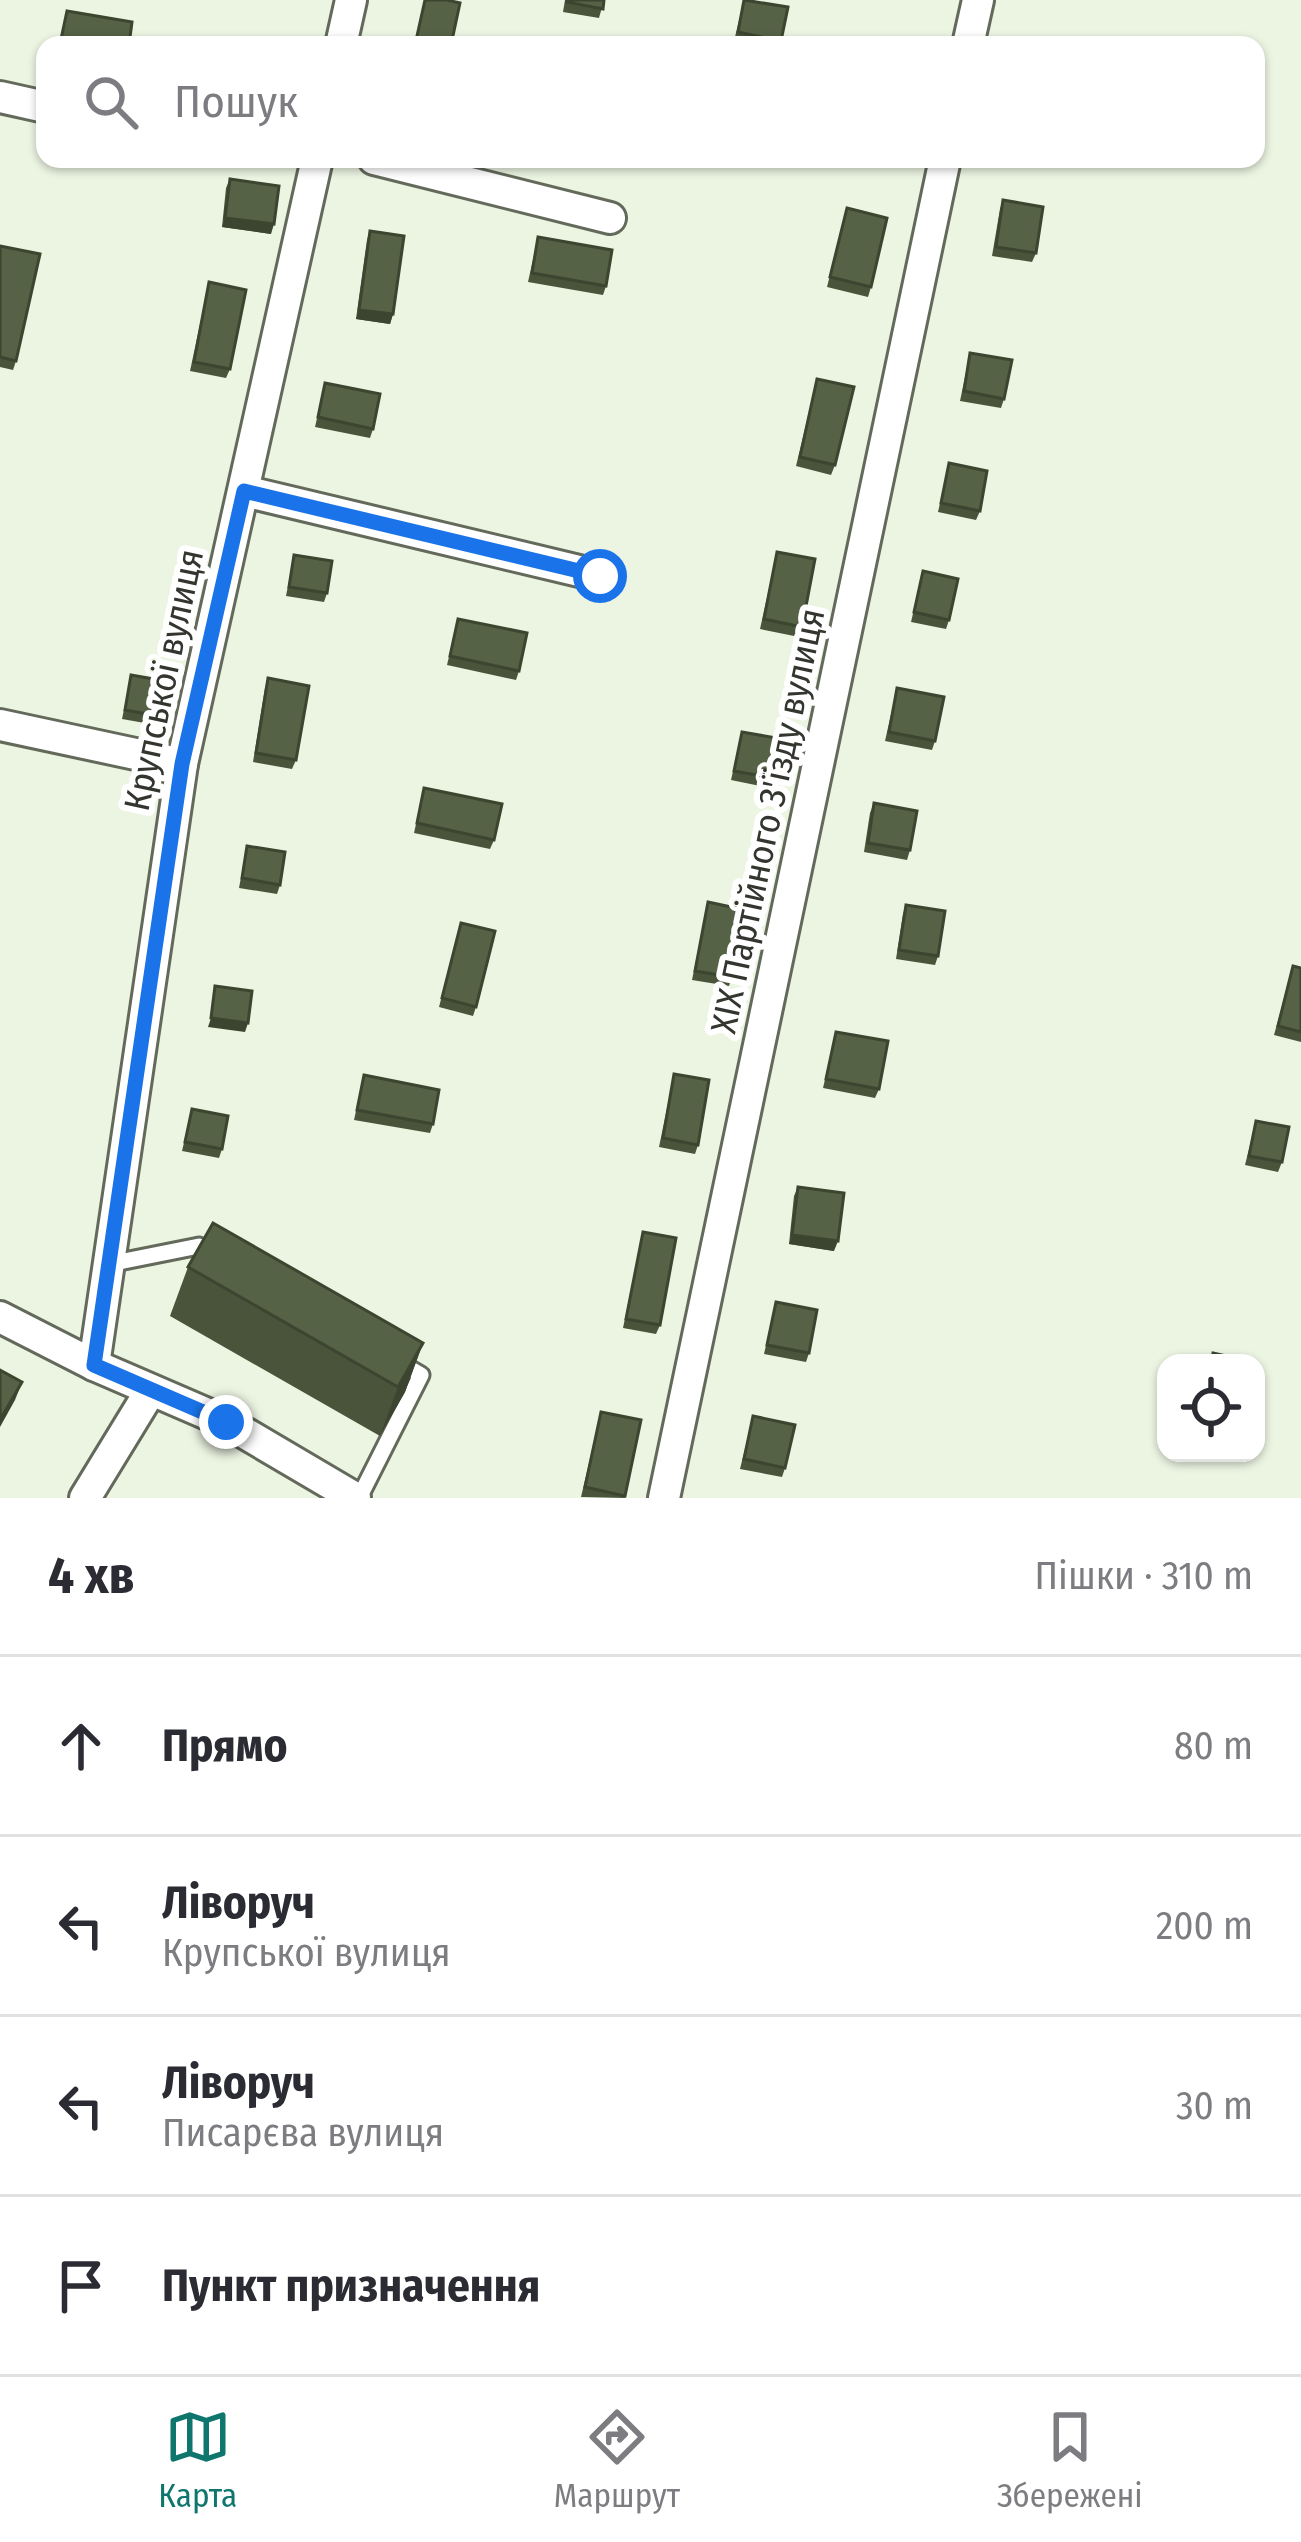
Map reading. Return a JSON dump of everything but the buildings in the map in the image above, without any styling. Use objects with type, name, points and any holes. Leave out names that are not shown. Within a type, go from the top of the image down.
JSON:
[{"type":"street","points":[[343,36],[351,0]]},
{"type":"street","points":[[970,36],[978,0]]},
{"type":"street","points":[[0,97],[36,105]]},
{"type":"street","name":"Крупської вулиця","points":[[94,1365],[182,764],[314,168]]},
{"type":"street","points":[[410,168],[610,218]]},
{"type":"street","name":"XIX Партійного З'їзду вулиця","points":[[664,1498],[943,168]]},
{"type":"street","points":[[244,491],[600,576]]},
{"type":"street","points":[[0,725],[182,764]]},
{"type":"street","points":[[0,1317],[94,1365],[226,1422],[357,1498]]},
{"type":"street","points":[[85,1498],[151,1390]]},
{"type":"lane","points":[[109,1264],[199,1246],[239,1269]]},
{"type":"lane","points":[[357,1498],[421,1376],[380,1352]]},
{"type":"route","points":[[226,1422],[94,1365],[182,764],[244,491],[600,576]]}]
